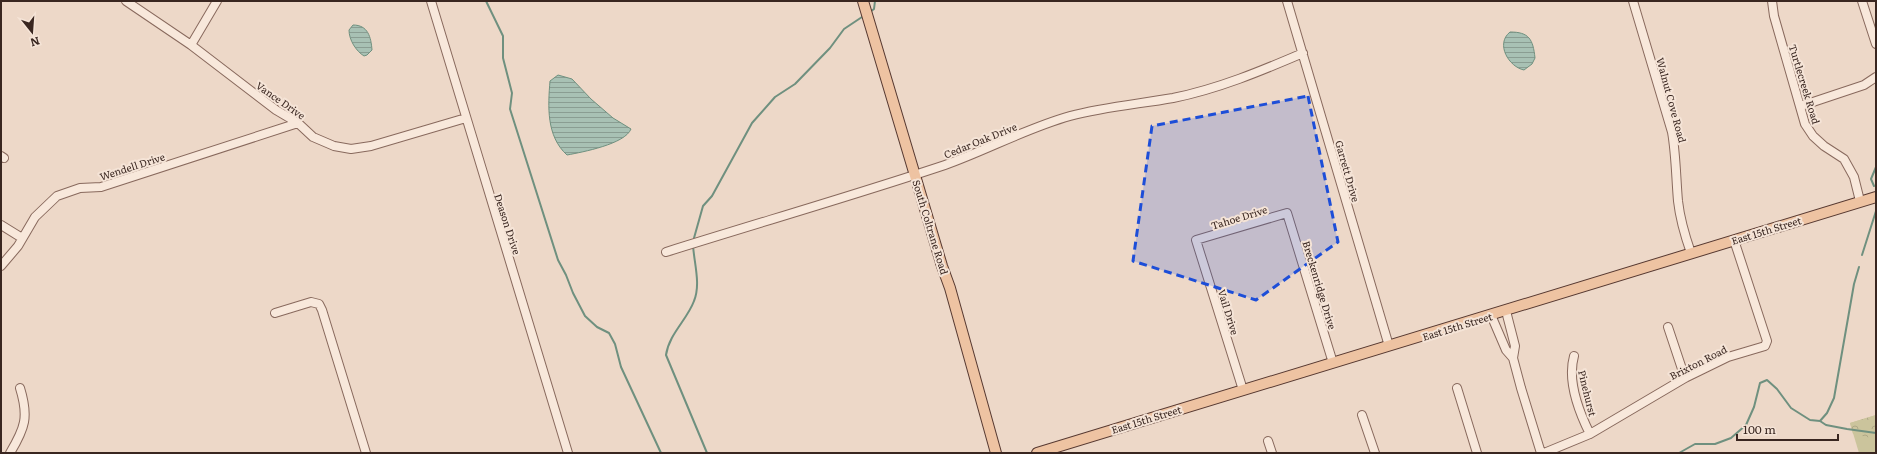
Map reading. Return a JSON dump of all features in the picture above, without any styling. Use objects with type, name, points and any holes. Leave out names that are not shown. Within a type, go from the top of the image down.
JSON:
[{"type":"main road","name":"South Coltrane Road","points":[[866,10],[950,288],[996,453]]},
{"type":"main road","name":"East 15th Street","points":[[1037,453],[1876,197]]},
{"type":"street","name":"Vance Drive","points":[[126,1],[191,45],[251,92],[298,123],[313,137],[334,146],[350,149],[371,146],[466,118]]},
{"type":"street","points":[[191,45],[217,1]]},
{"type":"street","name":"Deason Drive","points":[[431,1],[568,453]]},
{"type":"street","name":"Garrett Drive","points":[[1287,1],[1390,346]]},
{"type":"street","name":"Walnut Cove Road","points":[[1633,1],[1672,132],[1676,152],[1678,202],[1682,226],[1691,253]]},
{"type":"street","name":"Turtlecreek Road","points":[[1772,1],[1774,16],[1805,124],[1813,136],[1824,146],[1844,159],[1850,168],[1860,201]]},
{"type":"street","points":[[1862,1],[1876,44]]},
{"type":"street","name":"Cedar Oak Drive","points":[[666,252],[915,175],[961,159],[1050,122],[1078,114],[1172,98],[1218,87],[1303,53]]},
{"type":"street","points":[[1801,106],[1864,85],[1876,77]]},
{"type":"street","name":"Wendell Drive","points":[[1,266],[18,246],[36,217],[57,196],[80,188],[101,187],[298,123]]},
{"type":"street","name":"Tahoe Drive","points":[[1196,240],[1287,213]]},
{"type":"street","name":"Breckenridge Drive","points":[[1287,213],[1333,363]]},
{"type":"street","points":[[1,225],[22,238]]},
{"type":"street","name":"Vail Drive","points":[[1196,240],[1243,390]]},
{"type":"street","name":"Brixton Road","points":[[1544,453],[1590,434],[1685,378],[1728,357],[1765,346],[1767,341],[1734,240]]},
{"type":"street","points":[[275,313],[312,302],[319,304],[366,453]]},
{"type":"street","points":[[1506,310],[1515,346],[1513,358],[1520,388],[1541,453]]},
{"type":"street","points":[[1491,315],[1506,350],[1513,358]]},
{"type":"street","points":[[1668,327],[1685,378]]},
{"type":"street","name":"Pinehurst","points":[[1574,356],[1571,366],[1572,379],[1584,421],[1590,434]]},
{"type":"street","points":[[10,453],[21,435],[25,420],[24,402],[20,388]]},
{"type":"street","points":[[1458,388],[1477,453]]},
{"type":"street","points":[[1362,415],[1375,453]]},
{"type":"street","points":[[1268,441],[1272,453]]},
{"type":"highlighted area","points":[[1308,96],[1338,242],[1256,300],[1133,261],[1152,126]]},
{"type":"green space","points":[[1876,415],[1876,453],[1859,453],[1850,423]]},
{"type":"green space","points":[[1876,415],[1876,439],[1853,434],[1850,423]]},
{"type":"shaded area","points":[[353,25],[362,27],[370,36],[372,50],[367,55],[364,56],[361,54],[352,41],[349,30]]},
{"type":"shaded area","points":[[1510,32],[1522,33],[1526,35],[1533,46],[1535,58],[1532,64],[1524,70],[1518,68],[1509,60],[1504,49],[1506,37]]},
{"type":"shaded area","points":[[558,75],[572,79],[591,99],[613,118],[631,129],[621,139],[612,143],[583,152],[567,155],[555,139],[550,120],[550,81]]},
{"type":"waterway","points":[[486,1],[503,36],[503,58],[512,93],[510,109],[558,260],[585,316],[597,327],[609,333],[615,344],[621,367],[661,453]]},
{"type":"waterway","points":[[870,12],[874,9],[875,1]]},
{"type":"waterway","points":[[694,238],[703,206],[712,196],[752,123],[775,97],[795,84],[830,48],[844,29],[865,15]]},
{"type":"waterway","points":[[1874,186],[1871,179],[1876,167]]},
{"type":"waterway","points":[[1862,255],[1876,211]]},
{"type":"waterway","points":[[693,245],[697,281],[696,294],[691,308],[671,340],[666,355],[707,453]]},
{"type":"waterway","points":[[1820,421],[1827,413],[1834,398],[1854,284],[1859,267]]},
{"type":"waterway","points":[[1679,453],[1695,444],[1715,444],[1731,438],[1746,425],[1754,407],[1760,383],[1767,380],[1777,389],[1791,408],[1810,420],[1820,421],[1826,425],[1876,433]]}]
